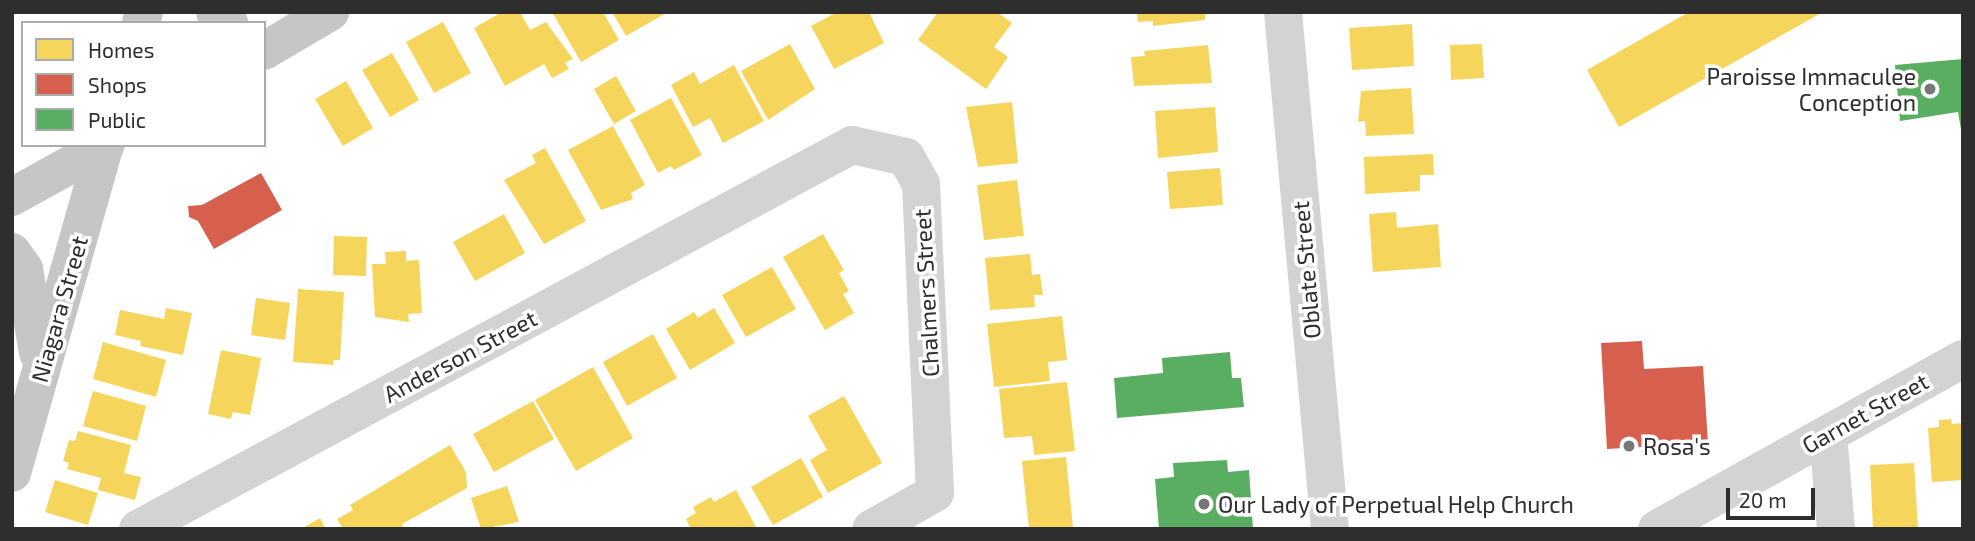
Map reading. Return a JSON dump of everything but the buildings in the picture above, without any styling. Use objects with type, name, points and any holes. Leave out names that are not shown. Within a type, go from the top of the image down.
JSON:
[{"type":"main road","points":[[266,23],[326,14]]},
{"type":"main road","points":[[266,50],[326,14]]},
{"type":"main road","points":[[12,197],[101,147]]},
{"type":"main road","name":"Niagara Street","points":[[12,472],[104,147]]},
{"type":"main road","points":[[12,252],[24,269],[33,302],[40,373]]},
{"type":"street","name":"Oblate Street","points":[[1283,12],[1330,529]]},
{"type":"street","name":"Chalmers Street","points":[[783,182],[852,145],[906,157],[921,184],[935,493],[871,529]]},
{"type":"street","name":"Anderson Street","points":[[138,529],[783,182]]},
{"type":"street","name":"Garnet Street","points":[[1657,529],[1963,359]]},
{"type":"street","points":[[1828,434],[1836,529]]},
{"type":"place","name":"Paroisse Immaculee Conception","points":[[1930,89]]},
{"type":"place","name":"Rosa's","points":[[1629,446]]},
{"type":"place","name":"Our Lady of Perpetual Help Church","points":[[1204,504]]}]
